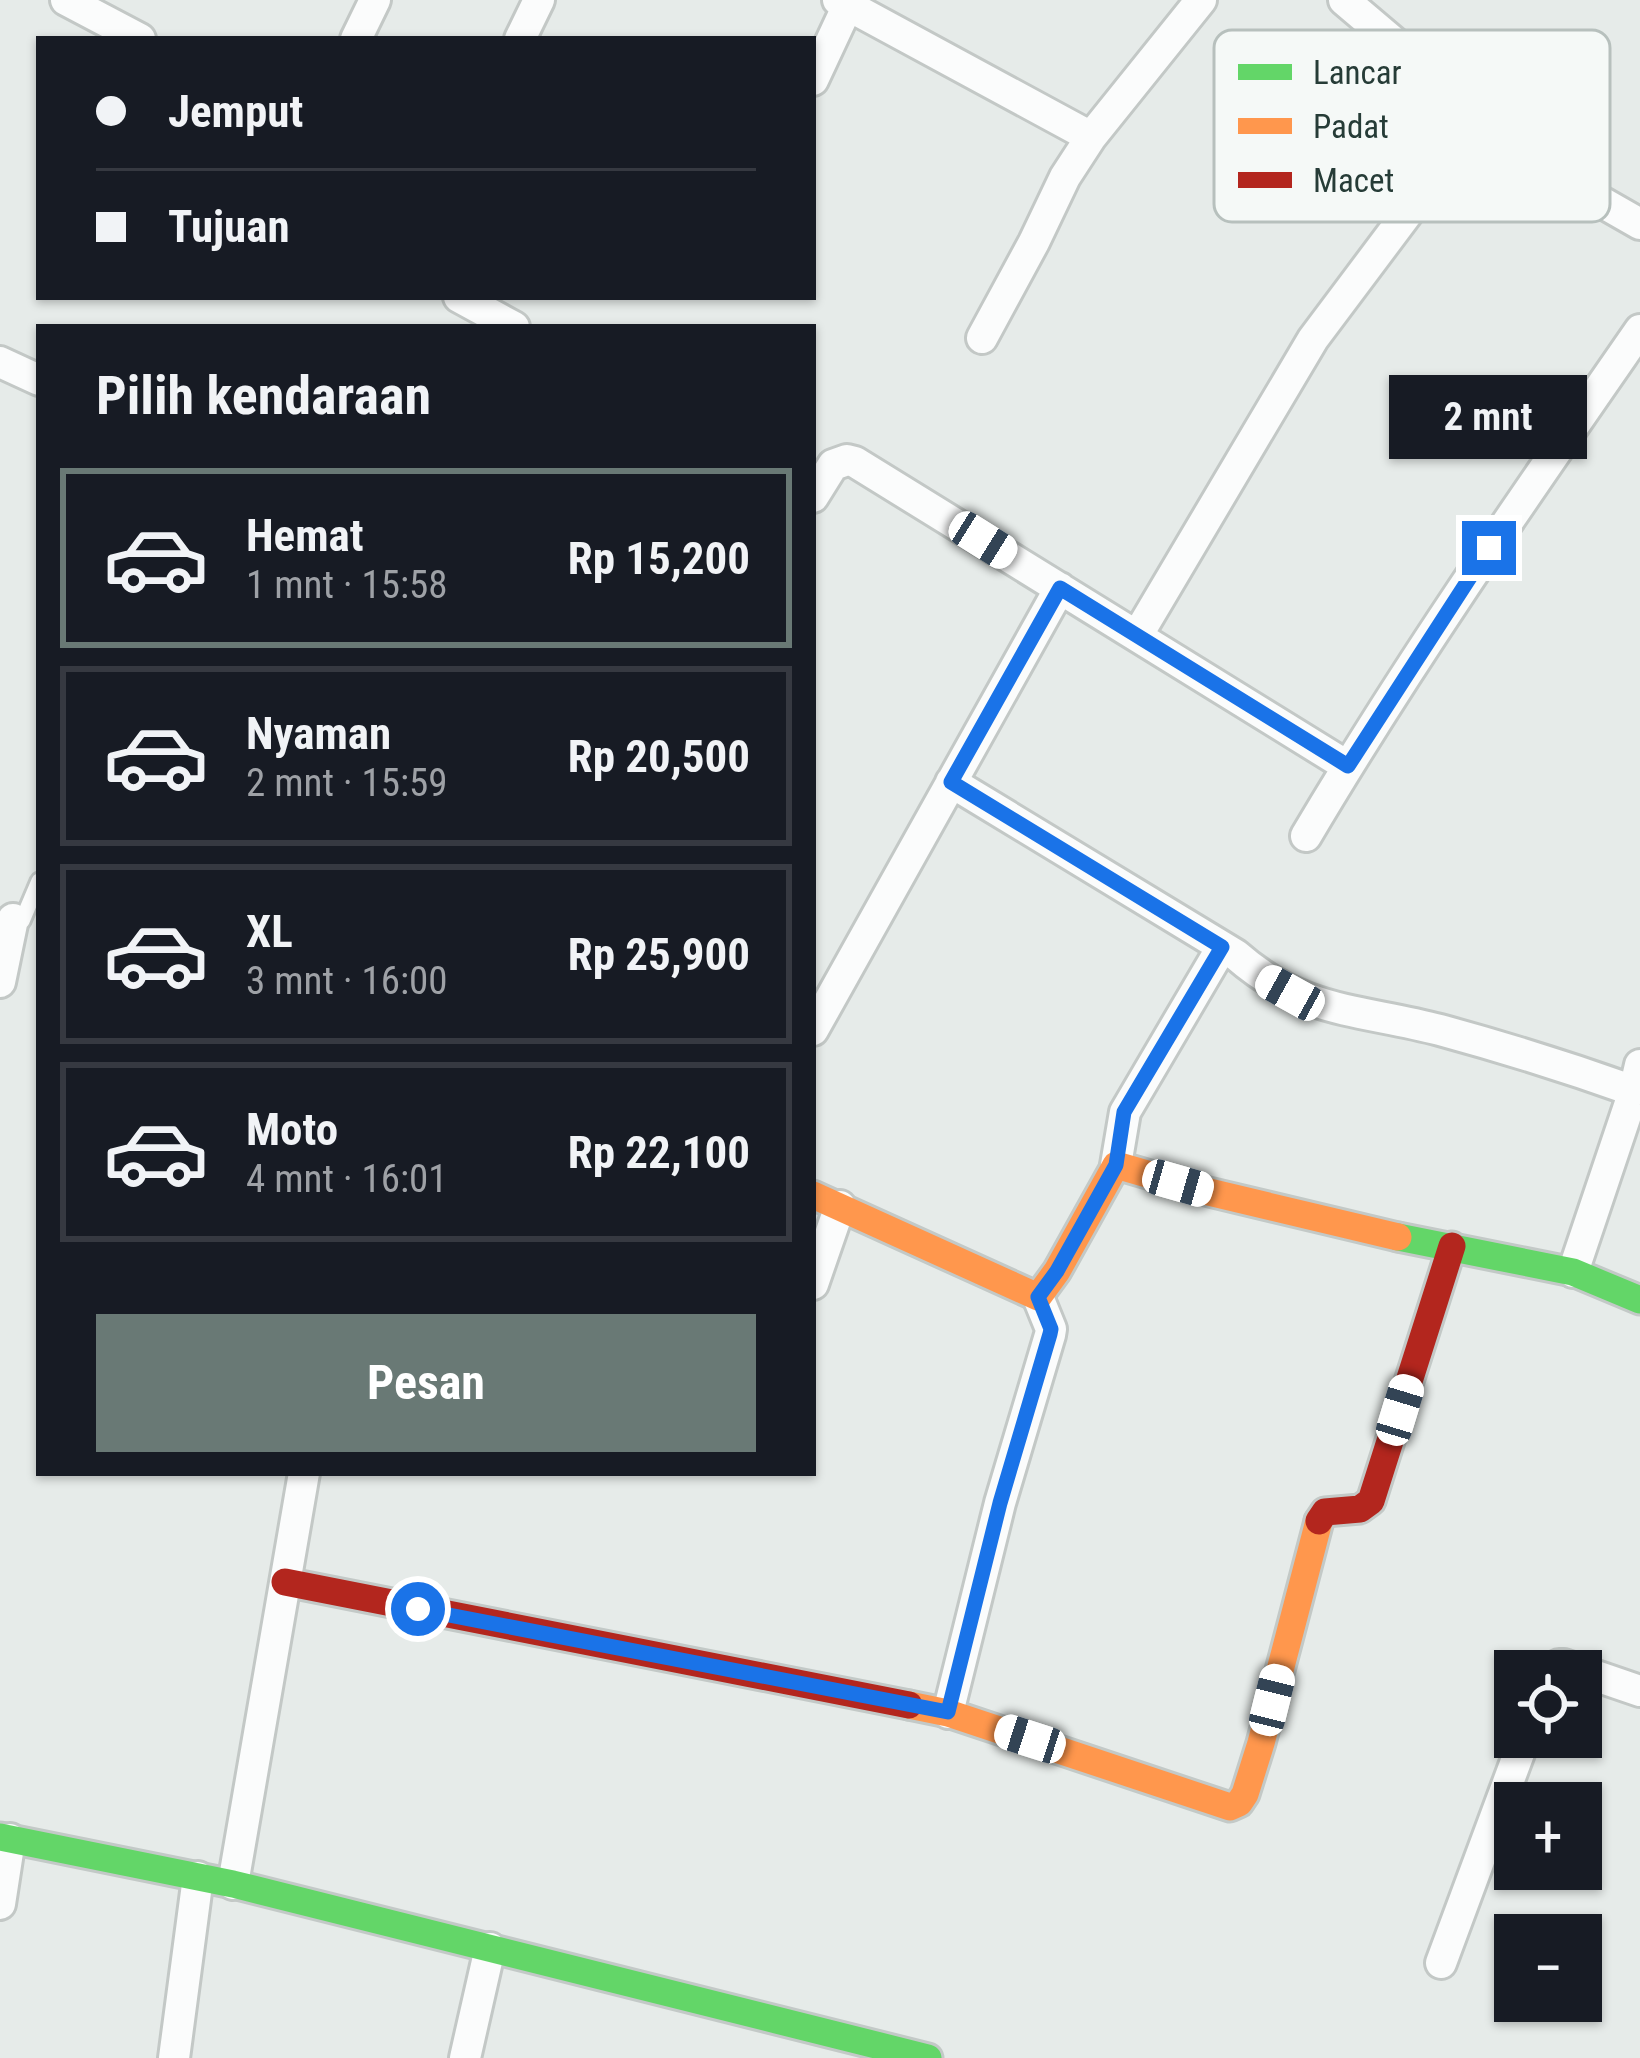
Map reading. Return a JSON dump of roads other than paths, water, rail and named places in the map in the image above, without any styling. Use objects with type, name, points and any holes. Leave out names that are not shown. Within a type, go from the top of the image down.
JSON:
[{"type":"street","points":[[66,0],[134,36]]},
{"type":"street","points":[[357,36],[375,0]]},
{"type":"street","points":[[521,36],[539,0]]},
{"type":"street","points":[[982,338],[1065,177],[1091,137],[1201,0]]},
{"type":"street","points":[[1344,0],[1380,30]]},
{"type":"street","points":[[816,72],[843,3],[1091,137]]},
{"type":"street","points":[[1610,207],[1640,224]]},
{"type":"street","points":[[1137,636],[1312,339],[1400,222]]},
{"type":"street","points":[[464,300],[508,324]]},
{"type":"street","points":[[1306,836],[1464,585],[1640,330]]},
{"type":"street","points":[[0,362],[36,379]]},
{"type":"street","points":[[816,485],[833,465],[847,460],[855,463],[1348,766]]},
{"type":"street","points":[[816,1025],[1060,588]]},
{"type":"street","points":[[951,782],[1236,955],[1262,977],[1309,1001],[1637,1078],[1573,1272]]},
{"type":"street","points":[[0,982],[18,920]]},
{"type":"street","points":[[1038,1297],[1116,1165],[1124,1112],[1222,947]]},
{"type":"street","points":[[1116,1165],[1360,1229],[1573,1272],[1640,1300]]},
{"type":"street","points":[[816,1265],[826,1200],[1038,1297],[1051,1329],[1000,1503],[948,1712]]},
{"type":"street","points":[[285,1582],[948,1712],[1230,1808],[1244,1794],[1261,1743],[1316,1525],[1325,1512],[1360,1509],[1371,1501],[1452,1246]]},
{"type":"street","points":[[233,1884],[303,1476]]},
{"type":"street","points":[[1602,1678],[1640,1691]]},
{"type":"street","points":[[1441,1963],[1517,1758]]},
{"type":"street","points":[[0,1904],[5,1838],[233,1884],[928,2058]]},
{"type":"street","points":[[173,2058],[198,1876]]},
{"type":"street","points":[[465,2058],[490,1948]]},
{"type":"lane","points":[[18,920],[36,887]]}]
